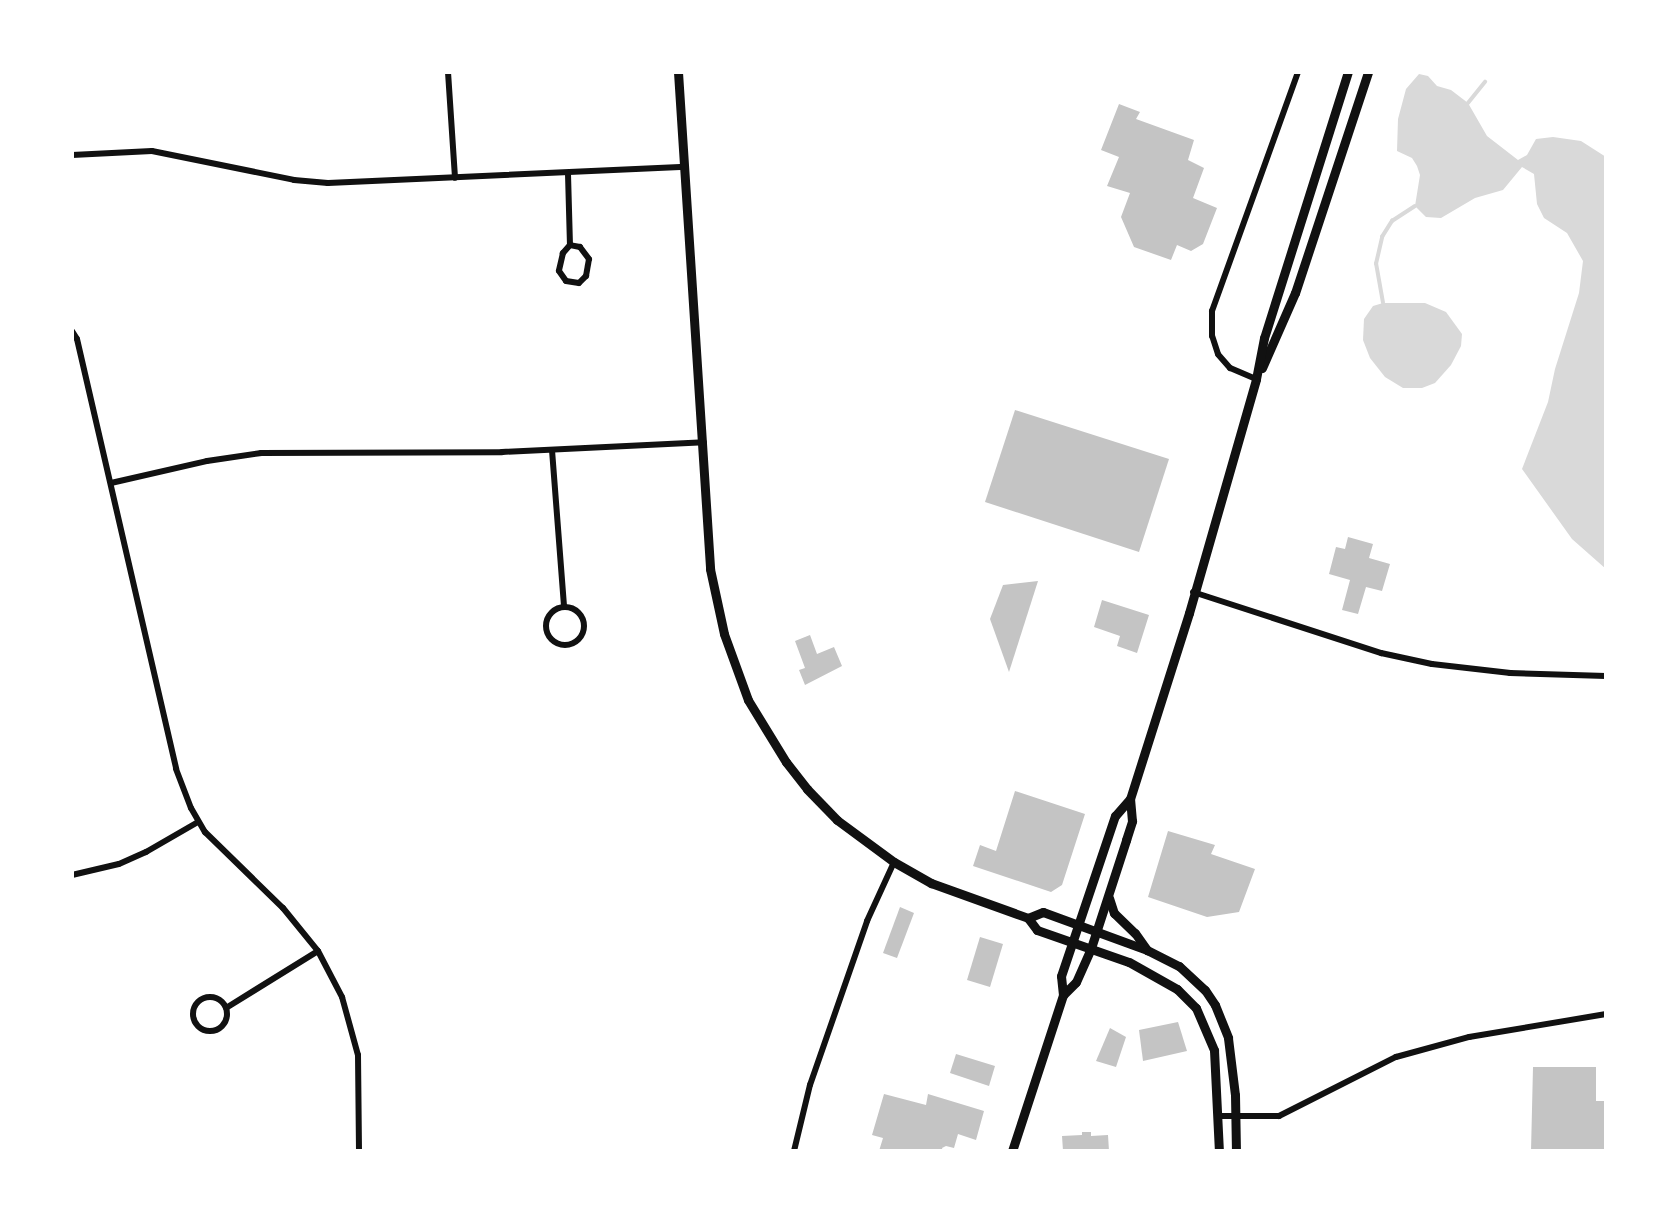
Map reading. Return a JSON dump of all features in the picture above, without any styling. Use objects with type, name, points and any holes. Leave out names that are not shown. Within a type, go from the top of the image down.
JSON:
[{"type":"main road","points":[[678,72],[704,442],[710,569],[724,634],[748,699],[786,762],[807,789],[837,820],[894,862],[931,883],[1028,918],[1037,930],[1091,948],[1156,975],[1177,989],[1196,1008],[1207,1027],[1214,1050],[1219,1151]]},
{"type":"main road","points":[[1063,995],[1076,982],[1091,948],[1132,821],[1130,799],[1256,379],[1264,338],[1349,72]]},
{"type":"main road","points":[[1256,379],[1295,293],[1368,72]]},
{"type":"main road","points":[[1012,1151],[1063,995],[1061,976],[1115,816],[1130,799]]},
{"type":"main road","points":[[1108,897],[1114,913],[1135,933],[1147,950]]},
{"type":"main road","points":[[1028,918],[1043,912],[1097,931],[1147,950],[1179,966],[1193,977],[1215,1005],[1228,1038],[1236,1151]]},
{"type":"street","points":[[448,72],[455,177]]},
{"type":"street","points":[[1256,379],[1230,368],[1218,354],[1212,336],[1213,311],[1298,72]]},
{"type":"street","points":[[72,155],[152,151],[260,174],[328,183],[686,167]]},
{"type":"street","points":[[568,174],[570,245],[563,254],[559,271],[566,281],[579,283],[586,276],[589,259],[580,247],[570,245]]},
{"type":"street","points":[[72,331],[77,339],[176,769],[198,822],[283,908],[318,951],[342,998],[358,1055],[359,1151]]},
{"type":"street","points":[[111,483],[207,461],[261,453],[552,450],[704,442]]},
{"type":"street","points":[[552,450],[564,607]]},
{"type":"street","points":[[1193,592],[1381,653],[1432,664],[1499,673],[1606,676]]},
{"type":"street","points":[[564,607],[575,610],[584,623],[581,637],[568,645],[555,642],[546,629],[549,616],[564,607]]},
{"type":"street","points":[[72,875],[106,868],[137,856],[198,822]]},
{"type":"street","points":[[794,1151],[810,1085],[867,921],[894,862]]},
{"type":"street","points":[[226,1008],[318,951]]},
{"type":"street","points":[[206,998],[219,999],[226,1008],[226,1020],[219,1028],[204,1030],[196,1023],[194,1010],[206,998]]},
{"type":"street","points":[[1217,1116],[1279,1116],[1396,1057],[1469,1037],[1606,1014]]},
{"type":"shaded area","points":[[1419,74],[1428,76],[1437,86],[1451,90],[1468,103],[1487,136],[1518,160],[1527,155],[1536,139],[1553,137],[1581,141],[1606,157],[1606,569],[1572,539],[1522,469],[1548,402],[1555,369],[1579,293],[1583,261],[1567,233],[1544,218],[1537,204],[1534,174],[1522,167],[1503,190],[1475,198],[1441,218],[1426,217],[1415,206],[1420,175],[1412,158],[1397,151],[1398,119],[1406,89]]},
{"type":"shaded area","points":[[1383,303],[1425,303],[1446,312],[1462,334],[1461,346],[1451,365],[1435,383],[1422,388],[1403,388],[1385,377],[1370,358],[1363,340],[1364,319],[1373,306]]},
{"type":"building","points":[[1119,104],[1140,112],[1136,119],[1194,140],[1188,160],[1204,168],[1193,198],[1217,208],[1203,244],[1191,251],[1177,245],[1171,260],[1134,247],[1121,217],[1130,193],[1107,186],[1119,157],[1101,150]]},
{"type":"building","points":[[1015,410],[1169,459],[1139,552],[985,502]]},
{"type":"building","points":[[1348,537],[1373,544],[1369,558],[1390,564],[1382,591],[1366,587],[1358,614],[1342,610],[1350,580],[1329,574],[1336,547],[1345,549]]},
{"type":"building","points":[[1038,581],[1009,672],[990,619],[1003,585]]},
{"type":"building","points":[[1102,600],[1149,615],[1137,653],[1117,646],[1120,636],[1094,627]]},
{"type":"building","points":[[810,635],[817,654],[834,647],[842,666],[805,685],[799,670],[805,668],[795,641]]},
{"type":"building","points":[[1015,791],[1085,814],[1062,885],[1051,892],[973,866],[980,845],[996,851]]},
{"type":"building","points":[[1168,831],[1215,845],[1211,854],[1255,869],[1239,912],[1207,917],[1148,897]]},
{"type":"building","points":[[900,907],[914,913],[897,958],[883,953]]},
{"type":"building","points":[[980,937],[1003,944],[990,987],[967,980]]},
{"type":"building","points":[[1178,1022],[1187,1051],[1143,1061],[1139,1030]]},
{"type":"building","points":[[1110,1028],[1126,1037],[1116,1067],[1096,1061]]},
{"type":"building","points":[[956,1054],[995,1066],[989,1086],[950,1073]]},
{"type":"building","points":[[1533,1067],[1596,1067],[1596,1101],[1606,1101],[1606,1151],[1531,1151]]},
{"type":"building","points":[[884,1094],[926,1105],[928,1094],[984,1111],[976,1140],[958,1134],[954,1148],[946,1146],[942,1148],[943,1151],[879,1151],[883,1138],[872,1135]]},
{"type":"building","points":[[1082,1132],[1091,1132],[1091,1136],[1108,1135],[1109,1151],[1063,1151],[1062,1136],[1082,1135]]},
{"type":"waterway","points":[[1468,103],[1485,82]]},
{"type":"waterway","points":[[1383,303],[1376,264],[1382,237],[1392,221],[1415,206]]}]
